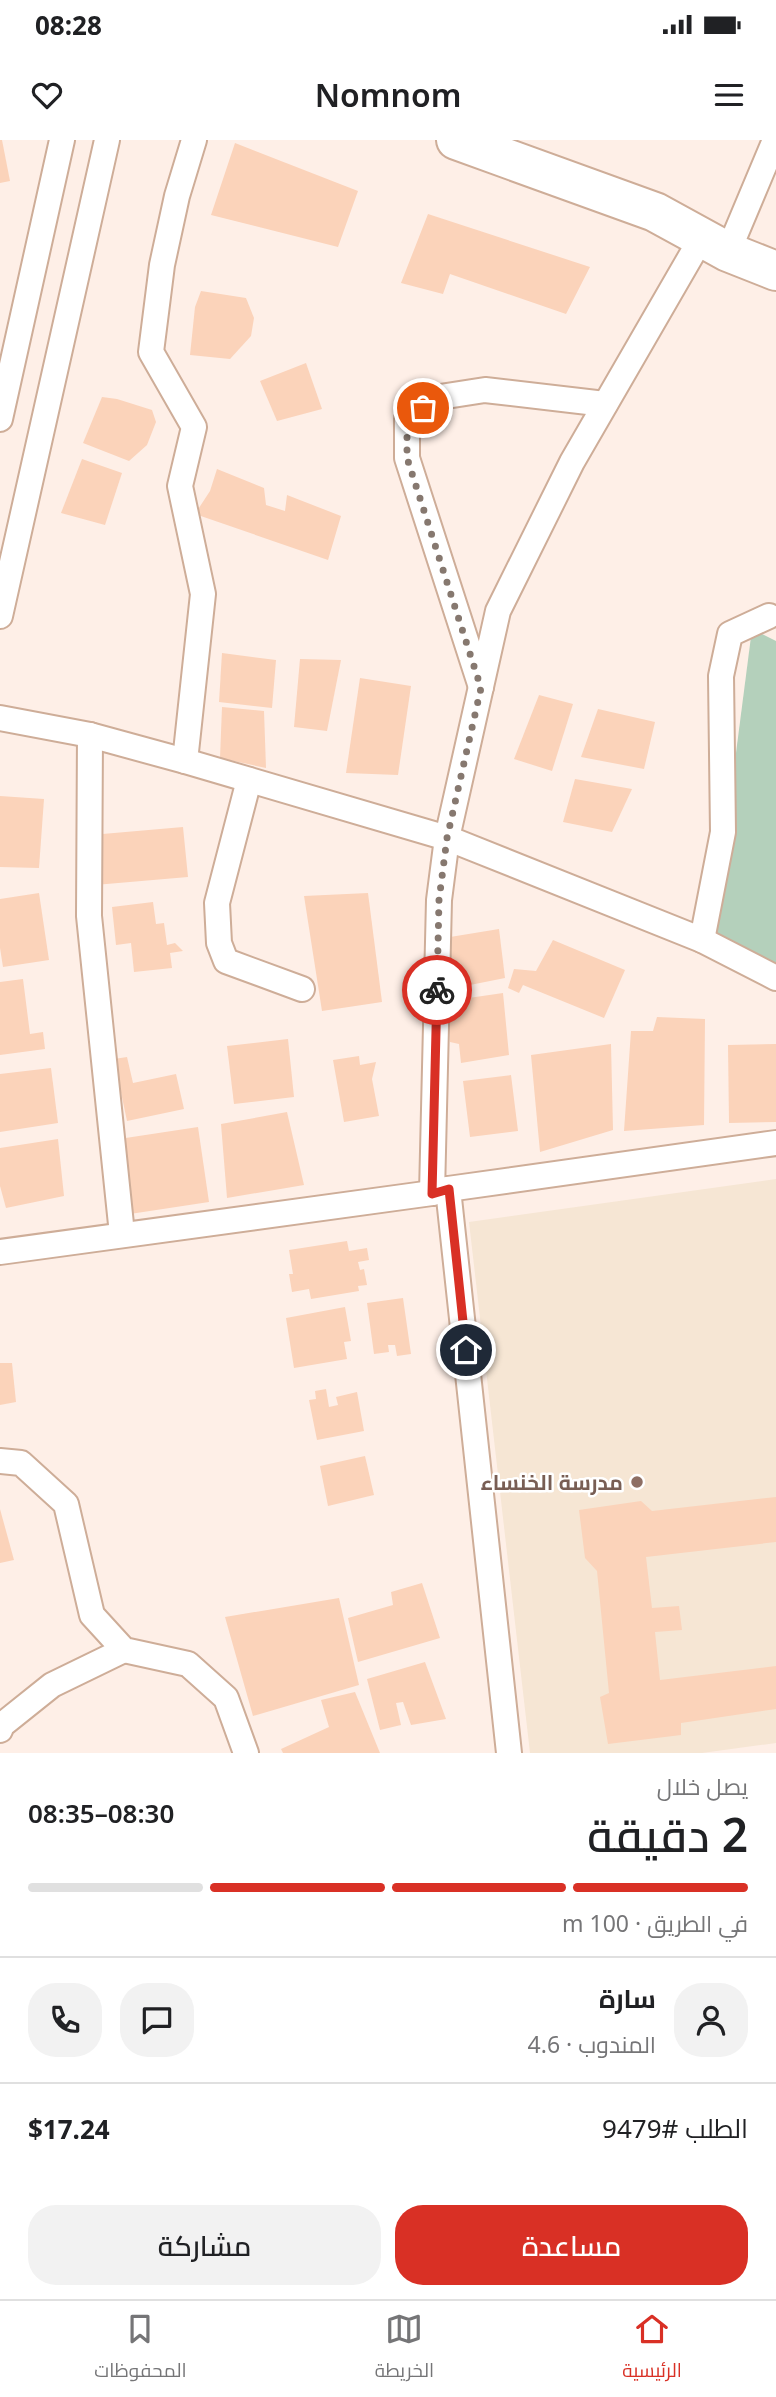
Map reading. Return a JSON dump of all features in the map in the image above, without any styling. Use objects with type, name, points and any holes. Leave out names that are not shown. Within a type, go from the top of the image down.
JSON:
[{"type":"main road","points":[[456,140],[724,239],[776,271]]},
{"type":"main road","points":[[724,239],[776,242]]},
{"type":"street","points":[[0,419],[62,140]]},
{"type":"street","points":[[0,616],[107,140]]},
{"type":"street","points":[[185,761],[203,593],[180,486],[194,427],[150,352],[162,265],[177,196],[194,140]]},
{"type":"street","points":[[509,1753],[440,1191],[439,900],[447,838],[498,611],[572,462],[605,404],[724,239],[775,140]]},
{"type":"street","points":[[481,688],[407,458],[407,419],[440,397],[485,390],[605,404]]},
{"type":"street","points":[[702,940],[723,832],[722,676],[730,634],[769,616]]},
{"type":"street","points":[[0,718],[90,736],[185,761],[447,838],[702,940],[776,978]]},
{"type":"street","points":[[90,736],[89,916],[122,1234]]},
{"type":"street","points":[[249,780],[217,903],[219,943],[226,961],[302,989]]},
{"type":"street","points":[[0,1252],[776,1143]]},
{"type":"street","points":[[0,1461],[21,1463],[66,1504],[92,1615],[124,1650],[188,1664],[226,1698],[246,1753]]},
{"type":"street","points":[[0,1730],[2,1725],[52,1685],[124,1650]]},
{"type":"shaded area","name":"مدرسة الخنساء","points":[[776,1179],[776,1743],[702,1753],[530,1753],[469,1222]]},
{"type":"green space","points":[[752,629],[776,641],[776,963],[713,931]]},
{"type":"building","points":[[0,140],[10,181],[0,183]]},
{"type":"building","points":[[235,143],[358,191],[338,247],[211,215]]},
{"type":"building","points":[[428,214],[590,267],[566,314],[450,274],[443,294],[401,283]]},
{"type":"building","points":[[201,291],[246,298],[254,318],[251,336],[230,359],[190,355],[195,307]]},
{"type":"building","points":[[306,363],[322,409],[277,421],[260,381]]},
{"type":"building","points":[[102,397],[152,410],[156,422],[147,445],[129,461],[83,443]]},
{"type":"building","points":[[82,459],[122,473],[105,525],[61,513]]},
{"type":"building","points":[[217,469],[264,488],[266,505],[285,511],[287,495],[341,516],[328,560],[195,514],[210,491]]},
{"type":"building","points":[[222,653],[276,660],[272,708],[219,702]]},
{"type":"building","points":[[300,659],[341,660],[327,731],[294,727]]},
{"type":"building","points":[[360,678],[411,686],[398,775],[346,773]]},
{"type":"building","points":[[539,695],[573,704],[552,771],[514,759]]},
{"type":"building","points":[[222,707],[264,711],[266,768],[220,758]]},
{"type":"building","points":[[598,709],[655,722],[644,769],[581,757]]},
{"type":"building","points":[[575,779],[632,789],[612,832],[563,822]]},
{"type":"building","points":[[0,796],[44,799],[39,868],[0,867]]},
{"type":"building","points":[[183,827],[188,877],[95,885],[91,835]]},
{"type":"building","points":[[39,893],[49,960],[3,967],[0,948],[0,899]]},
{"type":"building","points":[[368,893],[382,1002],[322,1011],[304,896]]},
{"type":"building","points":[[153,902],[156,924],[164,923],[167,945],[175,943],[183,951],[170,953],[172,968],[134,972],[131,943],[116,945],[112,907]]},
{"type":"building","points":[[499,929],[505,978],[450,989],[444,938]]},
{"type":"building","points":[[553,940],[625,970],[604,1018],[523,985],[519,993],[508,988],[514,969],[536,971]]},
{"type":"building","points":[[23,979],[30,1034],[43,1032],[45,1049],[0,1055],[0,982]]},
{"type":"building","points":[[503,993],[509,1055],[461,1063],[459,1044],[450,1042],[448,1001]]},
{"type":"building","points":[[657,1017],[705,1019],[704,1125],[624,1131],[631,1031],[653,1031]]},
{"type":"building","points":[[288,1039],[294,1097],[234,1104],[227,1046]]},
{"type":"building","points":[[611,1044],[613,1130],[540,1152],[531,1055]]},
{"type":"building","points":[[776,1044],[776,1122],[729,1123],[728,1045]]},
{"type":"building","points":[[359,1056],[360,1065],[376,1062],[372,1079],[379,1116],[344,1122],[333,1060]]},
{"type":"building","points":[[127,1057],[133,1083],[176,1074],[184,1109],[127,1121],[114,1059]]},
{"type":"building","points":[[51,1068],[58,1123],[0,1132],[0,1074]]},
{"type":"building","points":[[511,1075],[518,1131],[470,1137],[463,1081]]},
{"type":"building","points":[[287,1112],[304,1185],[227,1198],[221,1124]]},
{"type":"building","points":[[198,1127],[209,1202],[130,1214],[119,1139]]},
{"type":"building","points":[[58,1139],[64,1196],[6,1208],[0,1186],[0,1148]]},
{"type":"building","points":[[347,1241],[349,1251],[367,1248],[369,1260],[358,1262],[360,1270],[364,1269],[367,1285],[358,1286],[359,1291],[311,1299],[309,1289],[292,1292],[289,1274],[293,1274],[289,1250]]},
{"type":"building","points":[[403,1298],[411,1354],[397,1356],[395,1345],[388,1345],[389,1352],[374,1354],[367,1303]]},
{"type":"building","points":[[345,1307],[351,1341],[344,1342],[347,1359],[294,1368],[286,1318]]},
{"type":"building","points":[[0,1363],[12,1363],[16,1402],[0,1405]]},
{"type":"building","points":[[326,1389],[329,1407],[338,1405],[336,1397],[357,1392],[364,1431],[317,1440],[309,1400],[316,1399],[315,1391]]},
{"type":"building","points":[[365,1456],[374,1495],[328,1506],[320,1466]]},
{"type":"building","points":[[776,1497],[776,1542],[646,1557],[652,1608],[679,1606],[682,1630],[655,1632],[660,1680],[776,1666],[776,1709],[681,1723],[681,1735],[608,1744],[600,1697],[609,1693],[597,1571],[585,1558],[579,1510],[641,1501],[652,1511]]},
{"type":"building","points":[[0,1509],[14,1560],[0,1563]]},
{"type":"building","points":[[422,1583],[440,1638],[358,1662],[348,1618],[393,1605],[391,1592]]},
{"type":"building","points":[[339,1598],[359,1685],[253,1716],[225,1617]]},
{"type":"building","points":[[425,1662],[446,1719],[411,1725],[403,1702],[396,1703],[401,1725],[380,1730],[367,1679]]},
{"type":"building","points":[[355,1692],[380,1753],[283,1753],[281,1749],[329,1727],[321,1700]]},
{"type":"way so far","points":[[423,408],[407,419],[407,458],[481,688],[447,838],[439,900],[437,990]]},
{"type":"place","name":"مدرسة الخنساء","points":[[637,1482]]},
{"type":"route","points":[[437,990],[432,1194],[449,1189],[466,1350]]}]
